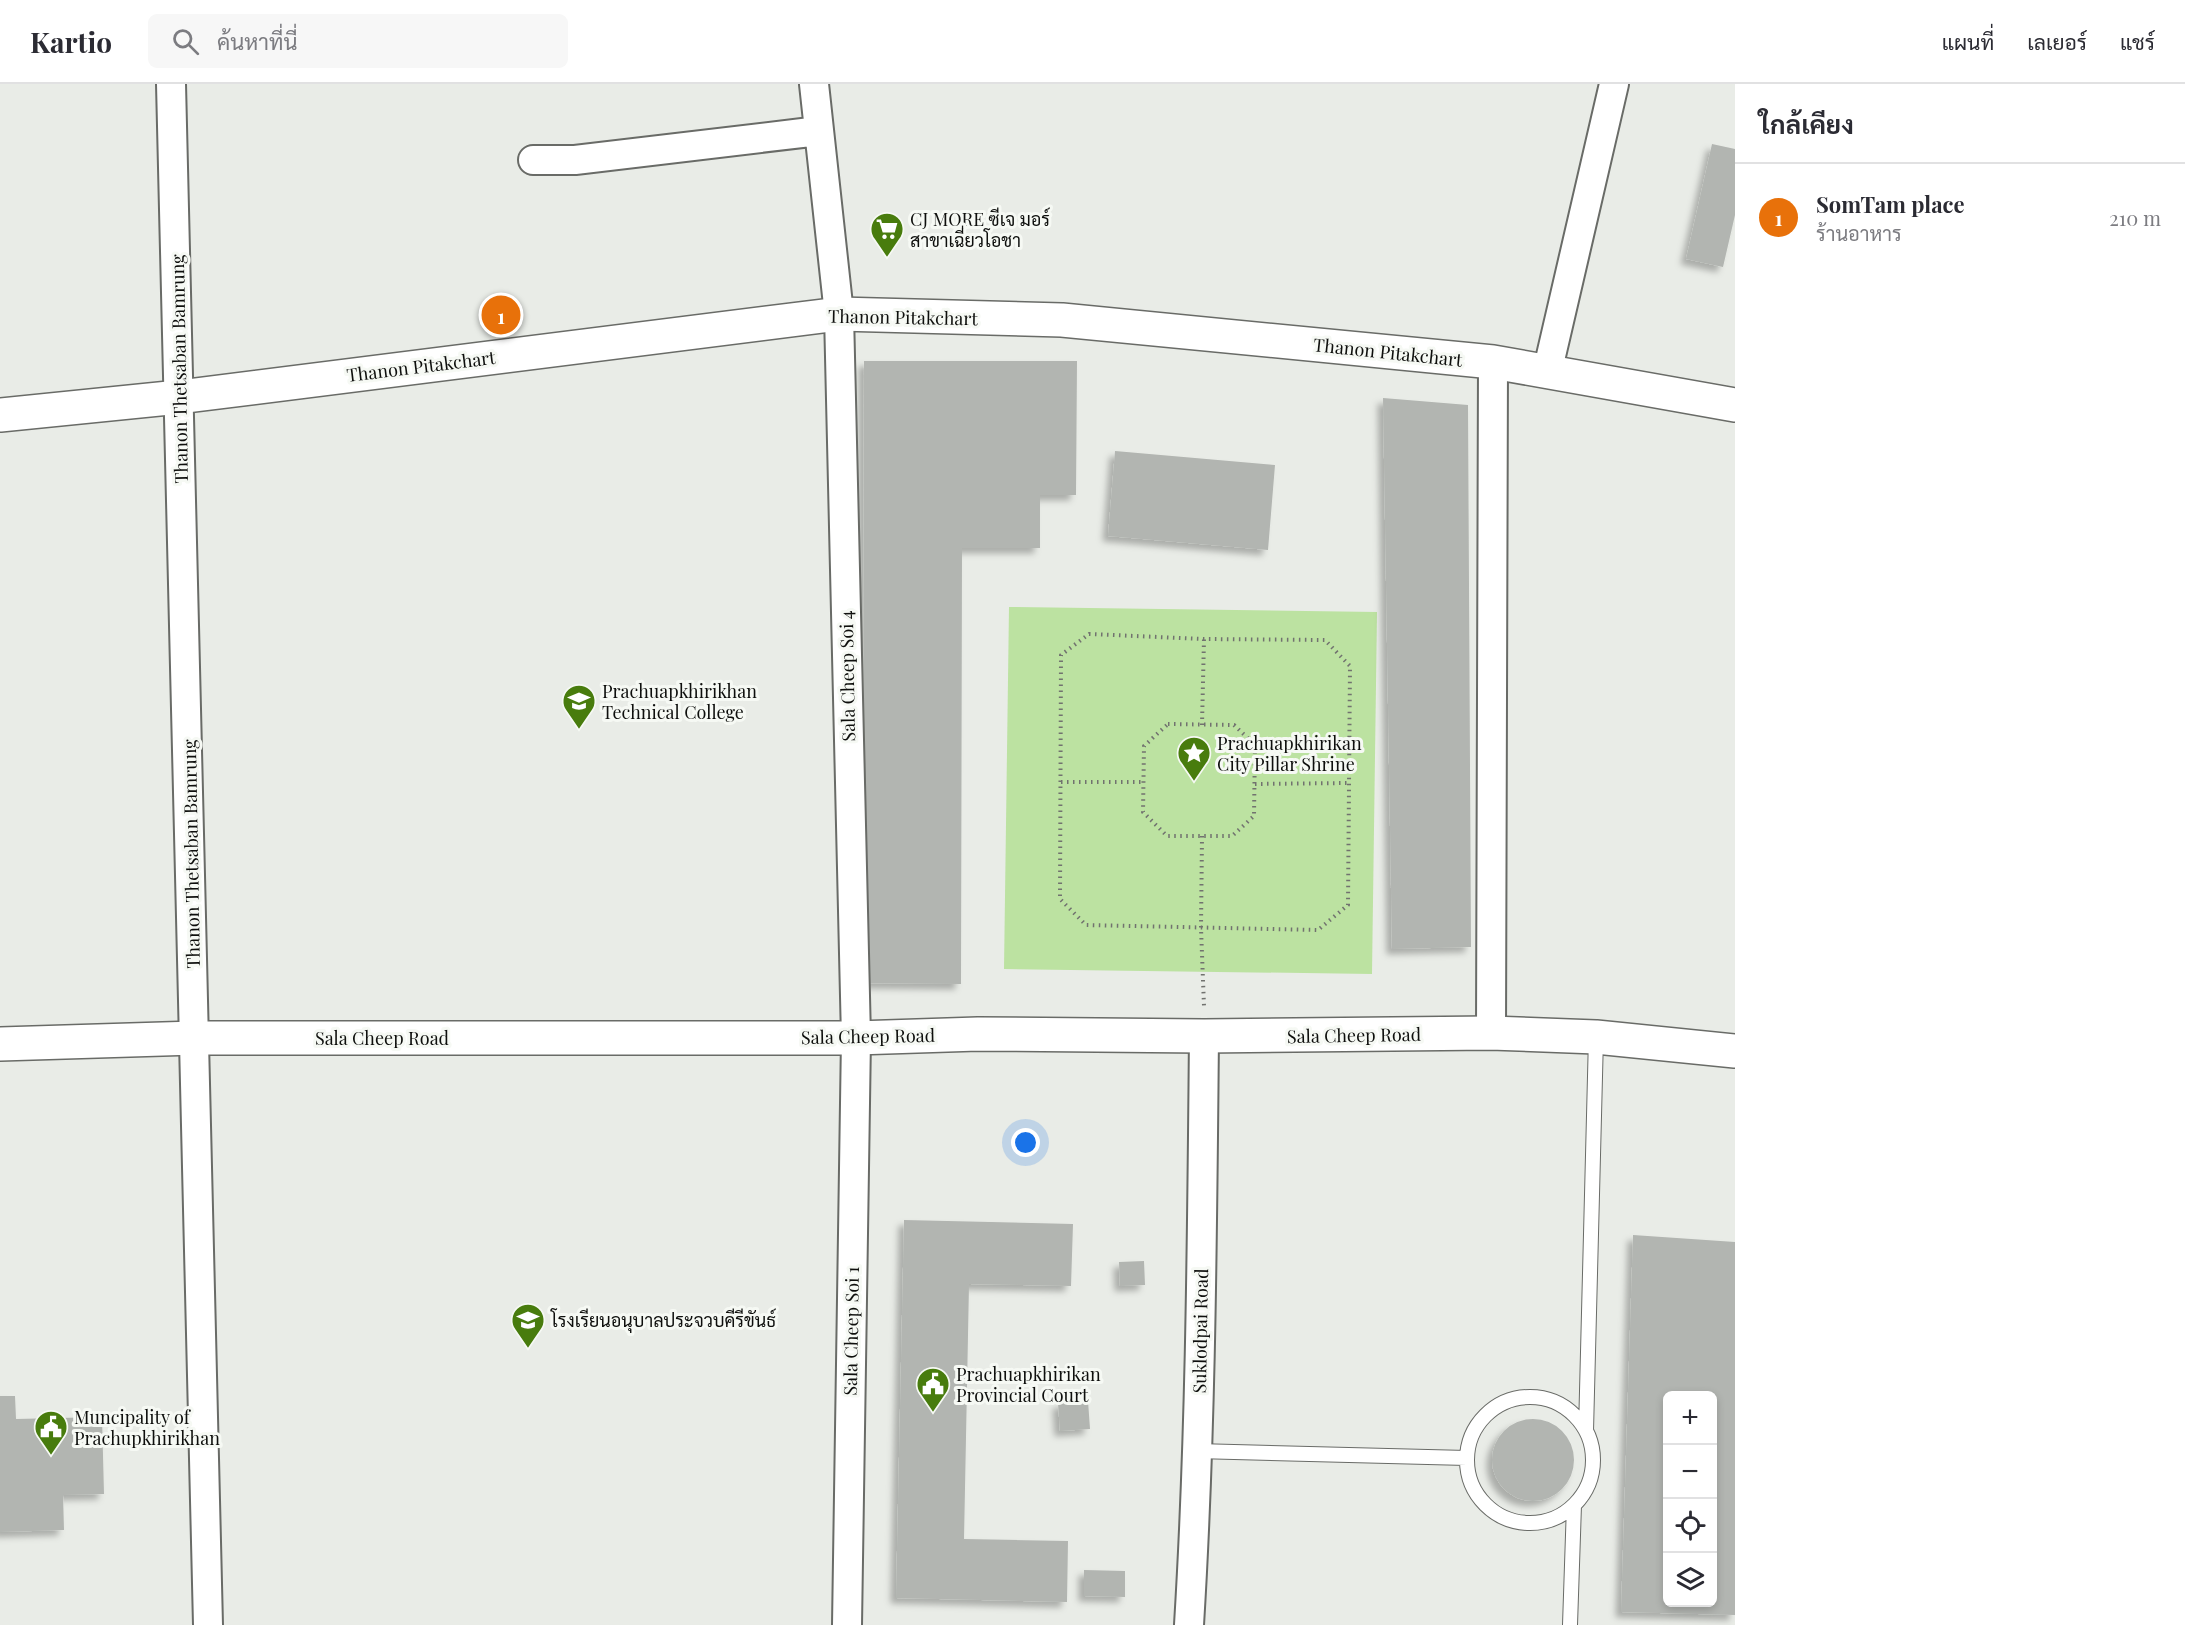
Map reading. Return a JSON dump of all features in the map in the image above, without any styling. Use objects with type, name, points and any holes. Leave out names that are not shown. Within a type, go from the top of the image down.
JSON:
[{"type":"main road","name":"Thanon Pitakchart","points":[[0,415],[179,397],[839,314],[1062,320],[1493,362],[1735,405]]},
{"type":"main road","name":"Sala Cheep Road","points":[[0,1044],[195,1038],[856,1038],[978,1034],[1204,1036],[1491,1033],[1596,1037],[1735,1051]]},
{"type":"street","name":"Thanon Thetsaban Bamrung","points":[[171,84],[208,1625]]},
{"type":"street","name":"Sala Cheep Soi 4","points":[[814,84],[839,314],[856,1038]]},
{"type":"street","points":[[1547,373],[1614,84]]},
{"type":"street","points":[[532,160],[575,159],[819,132]]},
{"type":"street","points":[[1491,1033],[1493,362]]},
{"type":"street","name":"Suklodpai Road","points":[[1190,1625],[1201,1330],[1204,1036]]},
{"type":"street","name":"Sala Cheep Soi 1","points":[[847,1625],[856,1038]]},
{"type":"lane","points":[[1586,1431],[1558,1403],[1538,1396],[1517,1397],[1497,1406],[1481,1419],[1471,1437],[1467,1458],[1469,1475],[1475,1491],[1485,1505],[1499,1515],[1518,1522],[1538,1522],[1557,1516],[1574,1505],[1586,1489],[1592,1470],[1592,1450],[1586,1431],[1596,1037]]},
{"type":"lane","points":[[1196,1451],[1467,1458]]},
{"type":"lane","points":[[1570,1625],[1574,1505]]},
{"type":"path","points":[[1089,634],[1204,639],[1325,640],[1350,666],[1348,905],[1318,930],[1086,925],[1060,900],[1061,782],[1061,655],[1089,634]]},
{"type":"path","points":[[1202,725],[1204,639]]},
{"type":"path","points":[[1168,724],[1202,725],[1234,724],[1255,745],[1254,816],[1232,836],[1167,836],[1143,812],[1144,746],[1168,724]]},
{"type":"path","points":[[1061,782],[1143,782]]},
{"type":"path","points":[[1255,784],[1349,783]]},
{"type":"path","points":[[1202,836],[1201,928],[1204,1036]]},
{"type":"green space","points":[[1009,607],[1377,612],[1372,974],[1004,969]]},
{"type":"building","points":[[1712,144],[1735,149],[1735,215],[1723,267],[1686,259]]},
{"type":"building","points":[[864,361],[1077,361],[1076,495],[1040,495],[1040,548],[962,548],[961,984],[863,983]]},
{"type":"building","points":[[1383,398],[1468,405],[1471,947],[1392,949]]},
{"type":"building","points":[[1115,451],[1275,465],[1268,550],[1108,536]]},
{"type":"building","name":"Prachuapkhirikan Provincial Court","points":[[904,1220],[1073,1224],[1071,1286],[969,1284],[964,1539],[1068,1541],[1067,1602],[896,1598]]},
{"type":"building","points":[[1633,1235],[1735,1242],[1735,1615],[1621,1612]]},
{"type":"building","points":[[1144,1261],[1145,1285],[1120,1286],[1119,1262]]},
{"type":"building","name":"Muncipality of Prachupkhirikhan","points":[[0,1396],[15,1396],[16,1419],[102,1417],[104,1494],[63,1495],[64,1530],[0,1532]]},
{"type":"building","points":[[1088,1401],[1090,1429],[1060,1431],[1058,1403]]},
{"type":"building","points":[[1525,1419],[1541,1419],[1556,1426],[1567,1437],[1574,1452],[1571,1476],[1562,1489],[1541,1501],[1525,1501],[1510,1494],[1499,1483],[1492,1468],[1492,1452],[1499,1437],[1510,1426]]},
{"type":"building","points":[[1084,1570],[1125,1571],[1125,1597],[1084,1596]]},
{"type":"place","name":"CJ MORE ซีเจ มอร์ สาขาเฉี่ยวโอชา","points":[[887,258]]},
{"type":"place","name":"SomTam place","points":[[501,315]]},
{"type":"place","name":"Prachuapkhirikhan Technical College","points":[[579,730]]},
{"type":"place","name":"Prachuapkhirikan City Pillar Shrine","points":[[1194,782]]},
{"type":"place","name":"โรงเรียนอนุบาลประจวบคีรีขันธ์","points":[[528,1349]]},
{"type":"place","name":"Prachuapkhirikan Provincial Court","points":[[933,1413]]},
{"type":"place","name":"Muncipality of Prachupkhirikhan","points":[[51,1456]]}]
